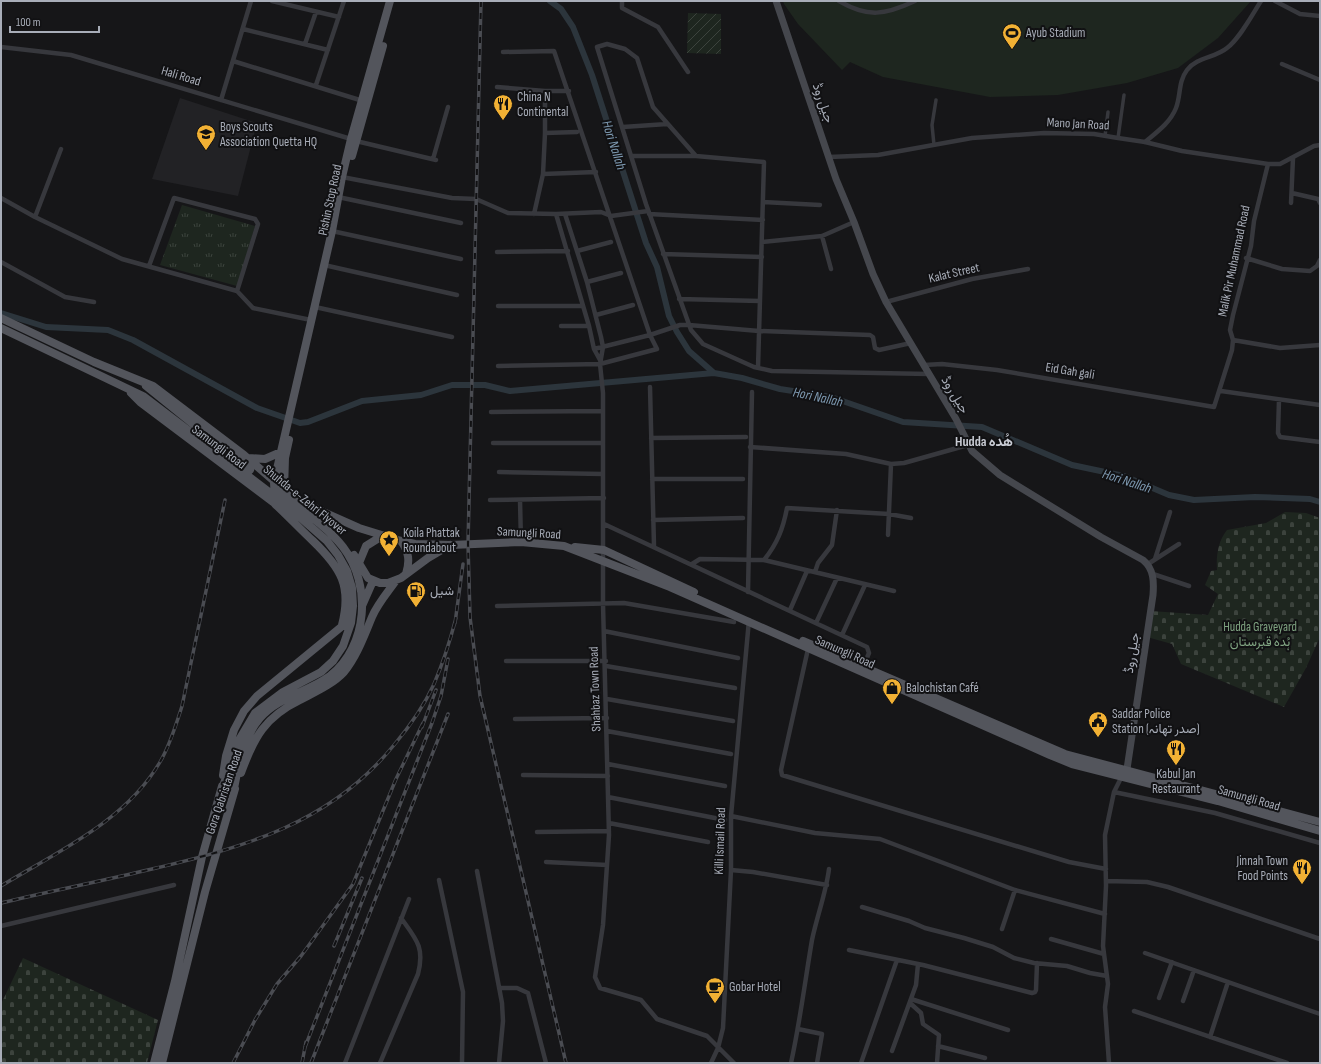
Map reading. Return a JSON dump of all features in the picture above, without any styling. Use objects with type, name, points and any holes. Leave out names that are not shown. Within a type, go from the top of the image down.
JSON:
[{"type":"main road","name":"Pishin Stop Road","points":[[294,406],[334,231],[344,178],[390,1]]},
{"type":"main road","name":"Pishin Stop Road","points":[[364,101],[397,1]]},
{"type":"main road","name":"جیل روڈ","points":[[776,1],[829,157],[873,274],[886,302],[956,419],[968,445],[976,457],[1000,475],[1148,564],[1153,574],[1153,595],[1125,773]]},
{"type":"main road","name":"Pishin Stop Road","points":[[294,406],[312,320],[317,308]]},
{"type":"main road","name":"Samungli Road","points":[[1,318],[160,390],[247,458],[284,490],[321,511],[382,536],[400,541],[423,544],[451,545],[521,542],[564,546],[605,561],[749,620],[1072,764],[1125,773],[1267,811],[1320,822]]},
{"type":"main road","name":"Samungli Road","points":[[1,328],[128,390],[140,402],[275,504],[341,543],[349,550],[364,574],[373,581]]},
{"type":"main road","name":"Shuhda-e-Zehri Flyover","points":[[144,384],[158,397],[332,535],[349,556],[361,588],[362,613],[358,634],[354,644],[341,665],[322,682],[288,698],[267,712],[251,731],[221,792]]},
{"type":"main road","name":"Shuhda-e-Zehri Flyover","points":[[128,390],[143,396],[269,492],[327,541],[338,555],[347,571],[352,588],[351,623],[348,636],[339,654],[321,672],[283,692],[258,709],[244,730],[236,760],[233,794]]},
{"type":"main road","points":[[294,406],[288,420],[274,482],[275,504],[330,557],[340,572],[346,597],[342,626]]},
{"type":"main road","points":[[284,490],[286,458],[294,406]]},
{"type":"main road","points":[[247,458],[265,459],[281,452]]},
{"type":"main road","points":[[359,564],[366,546],[382,536]]},
{"type":"main road","points":[[400,541],[405,547],[409,560],[406,574]]},
{"type":"main road","points":[[373,581],[380,583],[395,582],[451,545]]},
{"type":"main road","points":[[564,546],[604,550],[749,620]]},
{"type":"main road","name":"Gora Qabristan Road","points":[[154,1063],[175,981],[202,857],[221,792],[226,756],[234,730],[244,711],[257,696],[342,626],[363,605],[373,581]]},
{"type":"main road","name":"Gora Qabristan Road","points":[[162,1063],[205,892],[233,794],[247,756],[260,731],[273,716],[319,690],[343,672],[361,644],[372,616],[395,582]]},
{"type":"main road","name":"Samungli Road","points":[[749,620],[808,649],[862,670]]},
{"type":"main road","name":"Samungli Road","points":[[1267,811],[1320,831]]},
{"type":"street","points":[[221,100],[251,1]]},
{"type":"street","points":[[272,1],[339,17]]},
{"type":"street","points":[[316,85],[344,1]]},
{"type":"street","points":[[622,1],[622,8],[658,27],[688,72]]},
{"type":"street","points":[[839,1],[855,10],[874,14],[894,10],[915,1]]},
{"type":"street","points":[[1145,142],[1167,124],[1177,108],[1181,80],[1188,69],[1199,60],[1227,49],[1245,26],[1261,1]]},
{"type":"street","points":[[1275,1],[1300,14],[1320,16]]},
{"type":"street","points":[[305,44],[316,12]]},
{"type":"street","points":[[243,29],[328,50]]},
{"type":"street","points":[[696,156],[653,107],[637,58],[625,49],[607,44],[597,47],[649,213],[679,299],[691,330],[703,344],[720,353],[758,368],[772,371],[929,374]]},
{"type":"street","name":"Hali Road","points":[[1,47],[71,55],[354,140],[435,160],[448,107]]},
{"type":"street","points":[[498,366],[600,362],[657,349],[650,335],[554,50],[503,52]]},
{"type":"street","points":[[233,61],[316,85],[364,101]]},
{"type":"street","points":[[1282,64],[1320,80]]},
{"type":"street","points":[[498,87],[545,91],[569,91]]},
{"type":"street","points":[[534,214],[543,174],[546,132],[545,91]]},
{"type":"street","points":[[1118,138],[1124,95]]},
{"type":"street","points":[[934,145],[932,125],[936,100]]},
{"type":"street","points":[[1105,136],[1108,112]]},
{"type":"street","points":[[622,127],[667,124]]},
{"type":"street","points":[[546,132],[577,132]]},
{"type":"street","name":"Mano Jan Road","points":[[829,157],[878,155],[972,138],[1044,133],[1105,136],[1145,142],[1182,151],[1268,164],[1280,164],[1314,146],[1320,145]]},
{"type":"street","points":[[35,217],[61,149]]},
{"type":"street","points":[[632,156],[696,156],[764,162],[758,368]]},
{"type":"street","points":[[1291,203],[1293,158]]},
{"type":"street","name":"Malik Pir Muhammad Road","points":[[1213,407],[1221,391],[1233,340],[1230,330],[1268,164]]},
{"type":"street","points":[[543,174],[596,172]]},
{"type":"street","points":[[344,178],[452,198],[476,200],[508,212],[534,214],[601,212],[611,216],[642,212],[763,220]]},
{"type":"street","points":[[1292,193],[1311,196],[1318,199],[1320,203]]},
{"type":"street","points":[[340,197],[461,223]]},
{"type":"street","points":[[1,198],[35,217],[122,259],[237,291],[253,308],[312,320]]},
{"type":"street","points":[[149,266],[174,198],[255,219],[258,224],[237,291]]},
{"type":"street","points":[[763,202],[820,205]]},
{"type":"street","points":[[556,214],[568,251],[594,349],[600,362]]},
{"type":"street","points":[[565,214],[596,315],[603,347],[600,362]]},
{"type":"street","points":[[762,242],[822,236],[854,222]]},
{"type":"street","points":[[334,231],[461,259]]},
{"type":"street","points":[[822,236],[831,269]]},
{"type":"street","points":[[577,251],[611,242]]},
{"type":"street","points":[[497,252],[568,251]]},
{"type":"street","points":[[663,254],[762,257]]},
{"type":"street","points":[[1246,258],[1282,269],[1310,271],[1318,266],[1320,260]]},
{"type":"street","points":[[1,262],[65,297],[94,302]]},
{"type":"street","points":[[326,266],[457,295]]},
{"type":"street","name":"Kalat Street","points":[[886,302],[972,279],[1028,270]]},
{"type":"street","points":[[587,282],[621,273]]},
{"type":"street","points":[[679,299],[760,301]]},
{"type":"street","points":[[596,315],[633,305]]},
{"type":"street","points":[[498,306],[583,306]]},
{"type":"street","points":[[317,308],[452,337]]},
{"type":"street","points":[[594,349],[650,335],[680,325],[759,331],[870,335],[873,337],[875,348],[879,350],[911,343]]},
{"type":"street","points":[[561,326],[589,326]]},
{"type":"street","points":[[1233,340],[1280,348],[1320,345]]},
{"type":"street","name":"Shahbaz Town Road","points":[[600,362],[603,393],[602,411],[605,561],[603,604],[607,699],[609,831],[603,925],[595,977],[600,988],[641,1000],[657,1019],[707,1036],[718,1048]]},
{"type":"street","name":"Eid Gah gali","points":[[924,365],[942,364],[997,370],[1110,388],[1213,407]]},
{"type":"street","points":[[650,387],[654,546]]},
{"type":"street","points":[[1221,391],[1320,405]]},
{"type":"street","points":[[748,592],[752,392]]},
{"type":"street","points":[[1279,400],[1278,433],[1280,437],[1320,442]]},
{"type":"street","points":[[491,412],[602,411]]},
{"type":"street","points":[[651,438],[746,437]]},
{"type":"street","points":[[493,443],[603,443]]},
{"type":"street","points":[[750,447],[846,454],[891,464],[904,463],[968,445]]},
{"type":"street","points":[[888,535],[891,464]]},
{"type":"street","points":[[498,472],[603,474]]},
{"type":"street","points":[[652,480],[743,479]]},
{"type":"street","points":[[490,500],[604,498]]},
{"type":"street","points":[[520,500],[521,542]]},
{"type":"street","points":[[764,560],[776,546],[784,526],[787,508],[889,514],[911,518]]},
{"type":"street","points":[[815,572],[818,563],[832,545],[837,510]]},
{"type":"street","points":[[1155,558],[1170,512]]},
{"type":"street","points":[[653,520],[743,518]]},
{"type":"street","points":[[604,524],[654,546],[748,592],[790,610],[867,647],[869,653],[862,670]]},
{"type":"street","points":[[1148,564],[1155,558],[1158,558],[1179,544]]},
{"type":"street","points":[[692,564],[700,559],[748,561],[764,560],[894,591]]},
{"type":"street","points":[[790,610],[807,571]]},
{"type":"street","points":[[1153,574],[1189,586]]},
{"type":"street","points":[[816,623],[837,578]]},
{"type":"street","points":[[842,635],[866,585]]},
{"type":"street","points":[[497,606],[624,603],[734,622]]},
{"type":"street","name":"Killi Ismail Road","points":[[711,1063],[718,1048],[723,1028],[731,870],[731,816],[749,620]]},
{"type":"street","points":[[604,631],[738,658]]},
{"type":"street","points":[[808,649],[781,770],[782,775],[1069,862],[1106,869]]},
{"type":"street","points":[[506,661],[606,664],[735,688]]},
{"type":"street","points":[[607,699],[733,721]]},
{"type":"street","points":[[515,719],[607,718]]},
{"type":"street","points":[[607,731],[731,754]]},
{"type":"street","points":[[608,764],[725,786]]},
{"type":"street","points":[[1109,1063],[1106,1006],[1107,976],[1104,954],[1106,869],[1104,835],[1114,792],[1125,773]]},
{"type":"street","points":[[523,775],[608,776]]},
{"type":"street","points":[[1114,792],[1215,813],[1320,843]]},
{"type":"street","points":[[608,797],[725,820]]},
{"type":"street","points":[[731,816],[815,832],[880,839],[1015,890],[1105,914]]},
{"type":"street","points":[[609,823],[708,842]]},
{"type":"street","points":[[537,832],[609,831]]},
{"type":"street","points":[[546,862],[607,865]]},
{"type":"street","points":[[791,1063],[813,939],[821,901],[827,885],[829,869]]},
{"type":"street","points":[[731,870],[753,872],[827,885]]},
{"type":"street","points":[[477,871],[499,988],[503,1021],[499,1063]]},
{"type":"street","points":[[439,880],[463,992],[462,1063]]},
{"type":"street","points":[[1106,881],[1147,882],[1168,887],[1320,939]]},
{"type":"street","points":[[1,926],[174,886]]},
{"type":"street","points":[[1002,929],[1015,890]]},
{"type":"street","points":[[345,1063],[409,899]]},
{"type":"street","points":[[862,906],[909,921],[924,928],[993,947],[1014,958],[1037,963],[1067,966],[1090,974],[1107,976]]},
{"type":"street","points":[[380,1063],[418,974],[421,962],[421,948],[401,918]]},
{"type":"street","points":[[1051,939],[1104,954]]},
{"type":"street","points":[[849,950],[918,964],[1032,993],[1036,990],[1037,963]]},
{"type":"street","points":[[1145,953],[1320,1014]]},
{"type":"street","points":[[861,1063],[896,960]]},
{"type":"street","points":[[1159,998],[1172,962]]},
{"type":"street","points":[[892,1051],[911,1001],[916,984],[918,964]]},
{"type":"street","points":[[1183,1001],[1194,970]]},
{"type":"street","points":[[1210,1037],[1228,982]]},
{"type":"street","points":[[499,988],[517,988],[528,993],[546,1063]]},
{"type":"street","points":[[911,1001],[1008,1030]]},
{"type":"street","points":[[911,1001],[921,1013],[923,1024],[939,1034],[937,1063]]},
{"type":"street","points":[[1134,1011],[1288,1063]]},
{"type":"street","points":[[798,1029],[822,1034],[817,1063]]},
{"type":"street","points":[[938,1046],[985,1058]]},
{"type":"street","points":[[718,1048],[734,1063]]},
{"type":"shaded area","name":"Boys Scouts Association Quetta HQ","points":[[180,98],[257,123],[238,196],[152,179]]},
{"type":"green space","name":"Ayub Stadium","points":[[783,1],[1251,1],[1218,38],[1178,68],[1127,83],[1058,95],[990,97],[883,77],[850,62],[842,70],[798,24]]},
{"type":"green space","points":[[688,13],[721,14],[721,54],[687,53]]},
{"type":"green space","points":[[182,205],[255,226],[237,286],[160,265]]},
{"type":"green space","name":"Hudda Graveyard ہُدہ قبرستان","points":[[1285,512],[1306,513],[1320,518],[1320,637],[1306,668],[1284,707],[1181,664],[1172,644],[1147,637],[1151,611],[1208,615],[1218,594],[1205,585],[1211,571],[1217,570],[1218,549],[1227,530],[1266,523]]},
{"type":"green space","points":[[23,958],[158,1020],[147,1063],[1,1063],[1,1004]]},
{"type":"waterway","name":"Hori Nallah","points":[[550,1],[561,9],[573,27],[592,75],[646,243],[657,267],[669,316],[689,351],[714,373],[742,378],[780,389],[831,397],[903,422],[982,427],[1072,465],[1124,476],[1169,495],[1194,500],[1255,497],[1310,499],[1320,502]]},
{"type":"waterway","points":[[1,313],[46,327],[108,330],[133,340],[257,408],[300,423],[308,422],[362,401],[421,395],[452,385],[485,385],[510,391],[714,373]]},
{"type":"railway","points":[[481,1],[468,544],[470,617],[480,696],[566,1063]]},
{"type":"railway","points":[[1,886],[67,847],[110,818],[146,783],[160,762],[170,742],[182,706],[225,500]]},
{"type":"railway","points":[[455,623],[463,564]]},
{"type":"railway","points":[[1,903],[187,861],[253,841],[314,813],[343,794],[369,772],[394,745],[411,723],[426,700],[434,684],[446,652],[456,618]]},
{"type":"railway","points":[[305,1047],[432,723],[441,696],[448,659]]},
{"type":"railway","points":[[422,727],[436,690]]},
{"type":"railway","points":[[311,1063],[448,714]]},
{"type":"railway","points":[[233,1063],[255,1020],[277,984],[301,956],[353,884],[396,779],[423,723]]},
{"type":"railway","points":[[334,946],[362,878]]},
{"type":"railway","points":[[302,1063],[306,1042]]},
{"type":"place","name":"Ayub Stadium","points":[[1012,50]]},
{"type":"place","name":"China N Continental","points":[[503,121]]},
{"type":"place","name":"Boys Scouts Association Quetta HQ","points":[[206,151]]},
{"type":"place","name":"Koila Phattak Roundabout","points":[[389,557]]},
{"type":"place","name":"شیل","points":[[416,608]]},
{"type":"place","name":"Balochistan Café","points":[[892,705]]},
{"type":"place","name":"Saddar Police Station (صدر تھانہ)","points":[[1098,738]]},
{"type":"place","name":"Kabul Jan Restaurant","points":[[1176,766]]},
{"type":"place","name":"Jinnah Town Food Points","points":[[1302,885]]},
{"type":"place","name":"Gobar Hotel","points":[[715,1004]]},
{"type":"district","name":"Hudda ھُدہ","points":[[984,441]]}]
